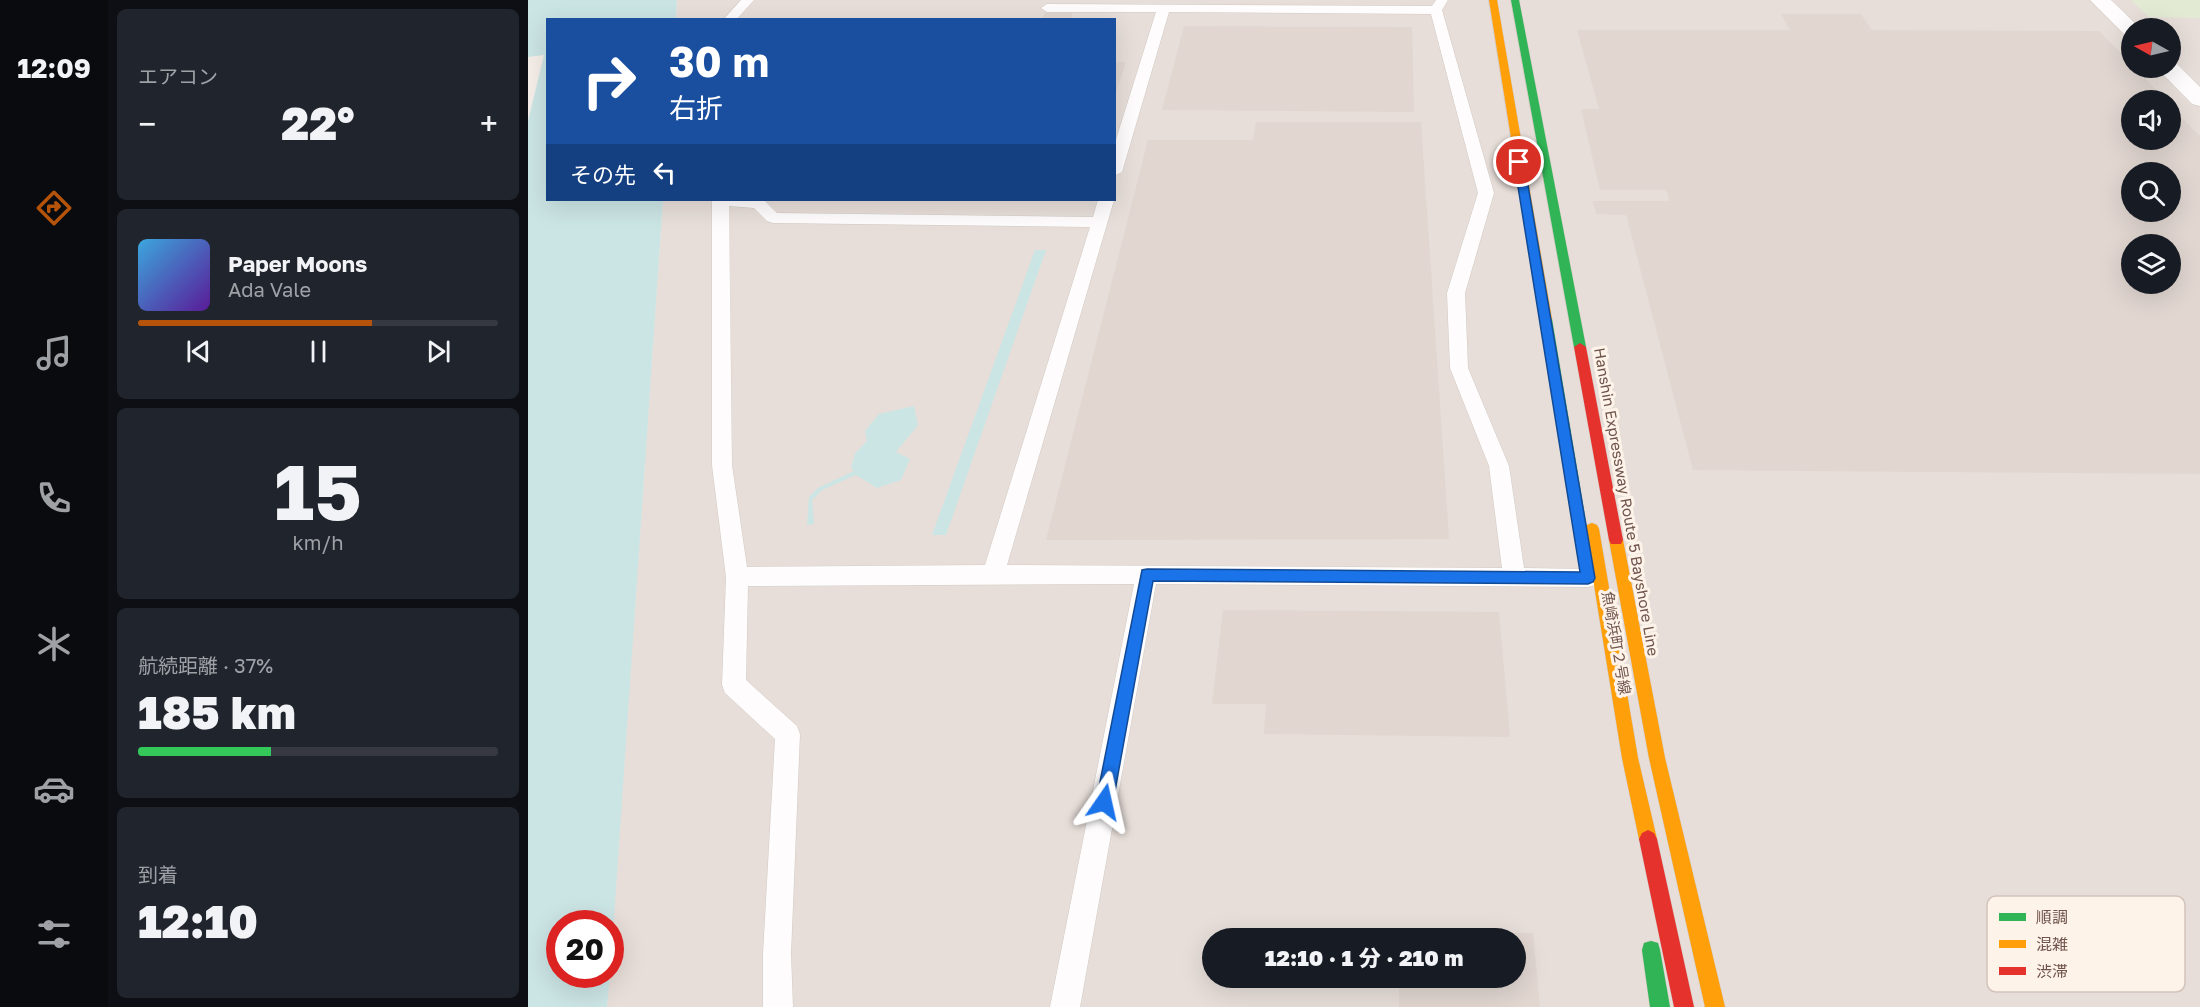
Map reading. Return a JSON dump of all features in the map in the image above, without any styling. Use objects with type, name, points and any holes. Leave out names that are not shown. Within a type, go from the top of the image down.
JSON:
[{"type":"main road","name":"魚崎浜町２号線","points":[[1493,0],[1627,810]]},
{"type":"main road","points":[[1502,0],[1630,758],[1684,1007]]},
{"type":"main road","name":"Hanshin Expressway Route 5 Bayshore Line","points":[[1515,0],[1657,758],[1715,1007]]},
{"type":"main road","points":[[1649,937],[1660,1007]]},
{"type":"street","points":[[2100,0],[2121,20]]},
{"type":"street","points":[[2178,78],[2200,99]]},
{"type":"lane","points":[[731,18],[748,0]]},
{"type":"lane","points":[[1047,8],[1439,5],[1486,193],[1456,293],[1459,369],[1499,466],[1514,576]]},
{"type":"lane","points":[[1116,165],[1164,8]]},
{"type":"lane","points":[[721,201],[722,465],[736,577],[734,685],[788,734],[777,954],[778,1007]]},
{"type":"lane","points":[[730,201],[759,204],[773,218],[1099,222]]},
{"type":"lane","points":[[993,574],[1106,201]]},
{"type":"lane","points":[[736,577],[993,574],[1588,578]]},
{"type":"lane","points":[[1065,1007],[1147,575]]},
{"type":"shaded area","points":[[677,0],[2200,0],[2200,1007],[607,1007],[608,988],[624,988],[624,910],[614,910],[663,201],[1116,201],[1116,18],[676,18]]},
{"type":"green space","points":[[2131,0],[2200,0],[2200,18],[2149,17]]},
{"type":"water","points":[[528,0],[677,0],[676,18],[546,18],[546,201],[663,201],[615,910],[546,910],[546,988],[609,988],[607,1007],[528,1007],[528,121],[544,55],[528,57]]},
{"type":"water","points":[[1035,250],[1046,250],[946,535],[932,535]]},
{"type":"water","points":[[914,406],[918,425],[896,452],[910,459],[901,480],[877,488],[856,475],[822,490],[812,500],[814,524],[807,525],[809,497],[818,488],[854,471],[851,468],[855,453],[867,441],[865,431],[879,414]]},
{"type":"building","points":[[1045,12],[1073,12],[1072,18],[1043,18]]},
{"type":"building","points":[[1781,14],[1861,14],[1872,30],[2099,31],[2121,54],[2121,78],[2145,78],[2156,90],[2121,90],[2121,150],[2181,150],[2181,117],[2200,136],[2200,474],[1693,470],[1626,215],[1596,214],[1593,201],[1670,201],[1666,190],[1600,190],[1581,109],[1599,109],[1577,30],[1790,30]]},
{"type":"building","points":[[1184,26],[1412,27],[1414,112],[1162,110]]},
{"type":"building","points":[[1116,62],[1126,62],[1116,92]]},
{"type":"building","points":[[1256,122],[1421,122],[1449,539],[1046,540],[1148,140],[1253,140]]},
{"type":"building","points":[[1223,610],[1499,612],[1510,737],[1264,734],[1266,704],[1212,704]]},
{"type":"building","points":[[1526,933],[1533,933],[1540,1007],[1399,1007],[1399,988],[1526,988]]},
{"type":"traffic: fast","points":[[1515,0],[1580,347]]},
{"type":"traffic: fast","points":[[1546,319],[1586,564]]},
{"type":"traffic: fast","points":[[1651,950],[1660,1007]]},
{"type":"traffic: slow","points":[[1493,0],[1546,319]]},
{"type":"traffic: slow","points":[[1592,529],[1630,758],[1648,839]]},
{"type":"traffic: slow","points":[[1616,540],[1657,758],[1715,1007]]},
{"type":"traffic: jam","points":[[1580,347],[1616,540]]},
{"type":"traffic: jam","points":[[1648,839],[1684,1007]]},
{"type":"route","points":[[1104,802],[1147,575],[1588,578],[1519,162]]}]
